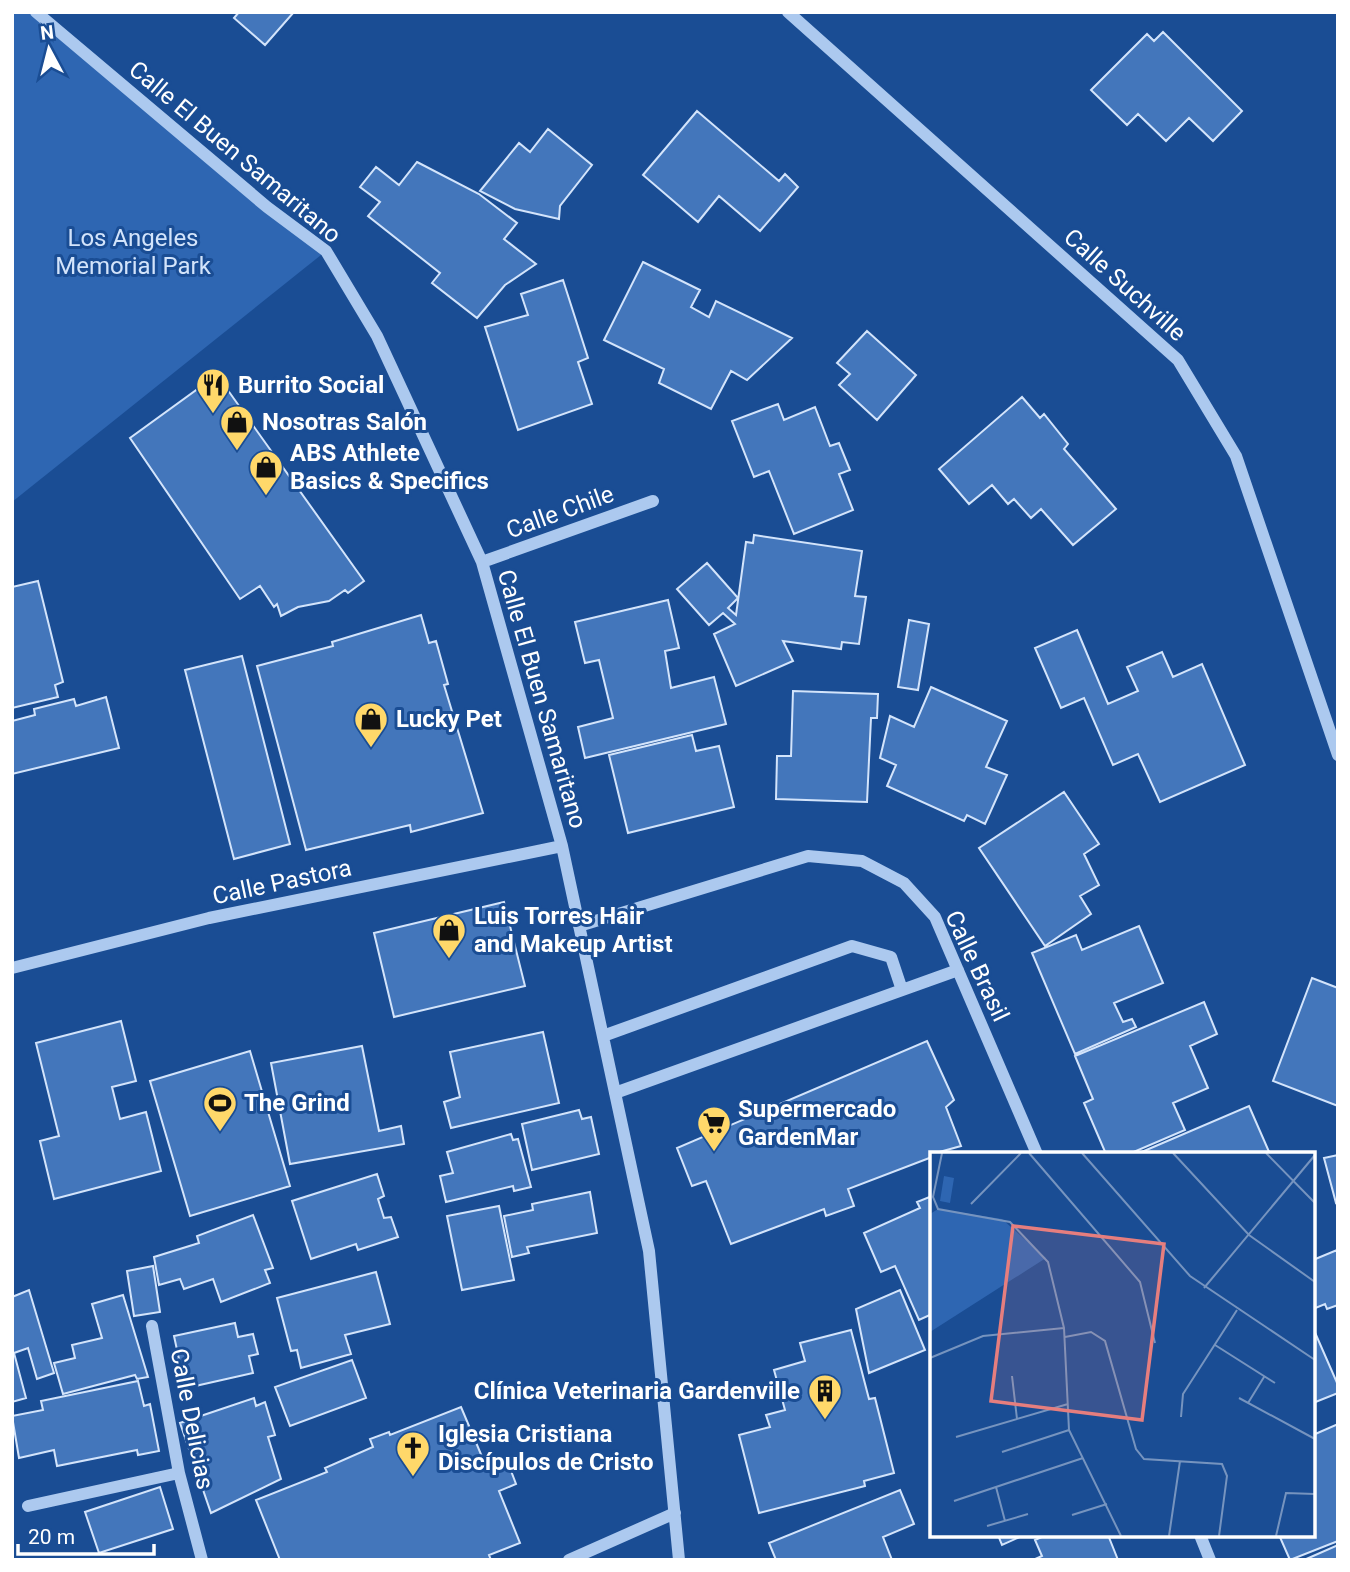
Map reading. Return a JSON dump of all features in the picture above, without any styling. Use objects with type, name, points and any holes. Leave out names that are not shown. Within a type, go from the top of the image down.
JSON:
[{"type":"street","name":"Calle El Buen Samaritano","points":[[36,12],[267,207],[326,251],[377,336],[482,562],[562,846],[649,1251],[679,1560]]},
{"type":"street","name":"Calle Suchville","points":[[788,12],[1178,360],[1236,456],[1338,755]]},
{"type":"street","name":"Calle Chile","points":[[482,562],[653,501]]},
{"type":"street","name":"Calle Pastora","points":[[12,968],[209,918],[562,846]]},
{"type":"street","name":"Calle Brasil","points":[[579,926],[808,856],[862,861],[904,883],[935,917],[1036,1152]]},
{"type":"street","points":[[603,1036],[852,946],[891,957],[902,990]]},
{"type":"street","points":[[615,1093],[958,970]]},
{"type":"street","name":"Calle Delicias","points":[[152,1326],[179,1473],[202,1560]]},
{"type":"street","points":[[28,1506],[179,1473]]},
{"type":"street","points":[[569,1560],[675,1513]]},
{"type":"street","points":[[1201,1537],[1210,1560]]},
{"type":"green space","name":"Los Angeles Memorial Park","points":[[12,12],[36,12],[326,251],[12,502]]},
{"type":"building","points":[[239,12],[294,12],[265,45],[234,18]]},
{"type":"building","points":[[1163,32],[1242,111],[1213,141],[1189,118],[1166,141],[1138,114],[1127,125],[1091,90],[1147,34],[1154,41]]},
{"type":"building","points":[[697,111],[779,181],[785,174],[798,187],[760,231],[719,196],[698,222],[643,175]]},
{"type":"building","points":[[548,129],[592,165],[560,206],[559,219],[515,209],[480,191],[519,143],[530,152]]},
{"type":"building","points":[[417,162],[479,194],[517,223],[504,239],[536,264],[505,285],[477,318],[432,283],[440,273],[368,216],[380,202],[360,187],[376,167],[399,185]]},
{"type":"building","points":[[643,262],[700,290],[691,307],[709,317],[716,301],[792,338],[747,380],[731,371],[711,409],[659,383],[664,369],[604,340]]},
{"type":"building","points":[[563,280],[588,358],[578,362],[592,404],[518,430],[485,327],[528,315],[521,294]]},
{"type":"building","points":[[867,331],[916,375],[877,420],[839,385],[850,374],[837,363]]},
{"type":"building","points":[[217,375],[364,581],[348,593],[345,590],[329,601],[298,607],[281,616],[277,604],[274,607],[260,586],[240,599],[130,438]]},
{"type":"building","points":[[1022,397],[1040,418],[1044,414],[1068,444],[1064,449],[1116,509],[1073,545],[1041,509],[1031,518],[1014,499],[1008,504],[992,485],[969,504],[939,469]]},
{"type":"building","points":[[778,404],[784,420],[815,407],[830,446],[839,443],[850,470],[839,474],[853,510],[794,534],[769,471],[754,477],[732,421]]},
{"type":"building","points":[[754,535],[862,551],[855,596],[866,597],[859,644],[842,642],[841,649],[783,641],[793,661],[736,686],[714,634],[735,624],[723,613],[709,625],[677,589],[707,563],[738,598],[728,608],[736,615],[746,542],[753,543]]},
{"type":"building","points":[[38,581],[63,682],[55,685],[58,697],[12,708],[12,587]]},
{"type":"building","points":[[668,600],[679,648],[665,651],[671,688],[714,677],[726,724],[585,758],[578,727],[613,718],[599,660],[585,663],[575,622]]},
{"type":"building","name":"Lucky Pet","points":[[421,615],[429,643],[436,641],[448,684],[444,685],[483,813],[411,832],[410,825],[306,850],[257,666],[333,646],[332,642]]},
{"type":"building","points":[[909,620],[929,624],[918,690],[898,687]]},
{"type":"building","points":[[1077,630],[1108,704],[1138,691],[1127,667],[1162,652],[1173,677],[1202,664],[1245,765],[1160,802],[1138,754],[1113,765],[1084,698],[1061,708],[1035,648]]},
{"type":"building","points":[[242,656],[290,844],[234,859],[185,670]]},
{"type":"building","points":[[931,687],[1007,721],[986,767],[1007,775],[985,824],[967,815],[964,821],[887,786],[896,765],[880,758],[890,716],[914,727]]},
{"type":"building","points":[[793,691],[878,694],[877,718],[871,718],[867,802],[776,799],[777,756],[791,756]]},
{"type":"building","points":[[106,697],[119,748],[12,774],[12,721],[35,715],[34,709],[74,699],[76,706]]},
{"type":"building","points":[[692,735],[696,751],[719,746],[734,807],[628,833],[609,755]]},
{"type":"building","points":[[1064,792],[1099,844],[1084,854],[1099,885],[1080,896],[1091,914],[1045,946],[979,848]]},
{"type":"building","name":"Luis Torres Hair and Makeup Artist","points":[[504,902],[525,986],[394,1017],[374,933]]},
{"type":"building","points":[[1139,926],[1163,983],[1114,1003],[1123,1022],[1132,1019],[1136,1027],[1075,1054],[1032,953],[1076,935],[1082,950]]},
{"type":"building","points":[[1312,978],[1338,988],[1338,1106],[1273,1081]]},
{"type":"building","points":[[1204,1002],[1217,1034],[1190,1046],[1208,1088],[1173,1103],[1185,1130],[1134,1152],[1105,1152],[1084,1103],[1093,1099],[1075,1056]]},
{"type":"building","points":[[121,1021],[136,1081],[112,1087],[120,1119],[146,1112],[161,1171],[54,1199],[40,1141],[59,1136],[36,1043]]},
{"type":"building","points":[[543,1032],[559,1103],[451,1128],[444,1102],[460,1097],[450,1052]]},
{"type":"building","points":[[927,1041],[954,1100],[946,1107],[961,1146],[930,1152],[930,1158],[848,1189],[854,1206],[826,1216],[824,1209],[731,1244],[706,1181],[692,1186],[677,1148]]},
{"type":"building","points":[[362,1046],[379,1131],[401,1126],[404,1144],[290,1164],[271,1063]]},
{"type":"building","name":"The Grind","points":[[250,1051],[290,1186],[190,1216],[150,1081]]},
{"type":"building","points":[[1249,1106],[1269,1152],[1142,1152]]},
{"type":"building","points":[[579,1110],[582,1119],[591,1117],[599,1154],[532,1170],[522,1124]]},
{"type":"building","points":[[511,1134],[513,1140],[518,1139],[531,1187],[514,1191],[513,1186],[446,1202],[440,1176],[453,1173],[447,1152]]},
{"type":"building","points":[[1338,1155],[1338,1202],[1336,1203],[1324,1158]]},
{"type":"building","points":[[377,1174],[384,1196],[378,1199],[384,1218],[391,1217],[398,1237],[358,1250],[356,1244],[311,1259],[292,1201]]},
{"type":"building","points":[[590,1192],[597,1233],[527,1247],[529,1253],[512,1257],[504,1216],[533,1210],[532,1204]]},
{"type":"building","points":[[930,1197],[930,1315],[919,1320],[895,1266],[881,1272],[864,1233],[920,1208],[917,1202]]},
{"type":"building","points":[[499,1206],[514,1280],[462,1290],[447,1216]]},
{"type":"building","points":[[253,1215],[273,1268],[265,1270],[270,1283],[221,1302],[213,1279],[184,1289],[180,1279],[159,1285],[154,1257],[199,1243],[197,1236]]},
{"type":"building","points":[[1337,1250],[1338,1305],[1327,1309],[1325,1304],[1315,1308],[1315,1259]]},
{"type":"building","points":[[153,1266],[160,1312],[134,1316],[127,1271]]},
{"type":"building","points":[[376,1272],[390,1324],[345,1335],[351,1354],[301,1368],[297,1350],[291,1351],[277,1298]]},
{"type":"building","points":[[29,1290],[54,1373],[37,1379],[28,1348],[14,1353],[26,1398],[12,1402],[12,1297]]},
{"type":"building","points":[[900,1290],[925,1350],[869,1373],[856,1309]]},
{"type":"building","points":[[123,1295],[148,1377],[137,1379],[135,1375],[63,1394],[54,1363],[75,1358],[72,1345],[102,1338],[92,1304]]},
{"type":"building","points":[[235,1323],[238,1337],[253,1334],[258,1354],[249,1356],[253,1373],[182,1389],[175,1359],[179,1359],[174,1336]]},
{"type":"building","name":"Clínica Veterinaria Gardenville","points":[[851,1330],[869,1399],[875,1398],[894,1473],[864,1481],[865,1486],[759,1513],[739,1435],[770,1427],[766,1415],[785,1410],[774,1370],[805,1361],[800,1343]]},
{"type":"building","points":[[1315,1333],[1338,1385],[1338,1393],[1315,1402]]},
{"type":"building","points":[[352,1360],[366,1398],[290,1426],[275,1387]]},
{"type":"building","points":[[138,1381],[144,1406],[150,1404],[159,1451],[138,1455],[137,1450],[57,1466],[54,1450],[19,1458],[12,1416],[43,1410],[41,1401]]},
{"type":"building","points":[[254,1398],[256,1406],[265,1402],[275,1435],[268,1437],[281,1479],[211,1513],[180,1423]]},
{"type":"building","name":"Iglesia Cristiana Discípulos de Cristo","points":[[461,1407],[488,1471],[508,1463],[516,1484],[499,1491],[520,1543],[489,1555],[491,1560],[280,1560],[256,1500],[327,1472],[325,1468],[373,1447],[370,1439],[389,1432],[390,1435]]},
{"type":"building","points":[[1338,1424],[1338,1541],[1290,1560],[1280,1537],[1315,1537],[1315,1434]]},
{"type":"building","points":[[160,1487],[173,1529],[99,1553],[85,1512]]},
{"type":"building","points":[[900,1490],[914,1524],[883,1537],[892,1560],[776,1560],[769,1543]]},
{"type":"building","points":[[999,1537],[1020,1537],[1002,1545]]},
{"type":"building","points":[[1042,1537],[1109,1537],[1118,1560],[1033,1560],[1042,1556],[1035,1540]]},
{"type":"building","points":[[1338,1545],[1338,1560],[1304,1560]]},
{"type":"place","name":"Burrito Social","points":[[213,415]]},
{"type":"place","name":"Nosotras Salón","points":[[237,452]]},
{"type":"place","name":"ABS Athlete Basics & Specifics","points":[[266,497]]},
{"type":"place","name":"Lucky Pet","points":[[371,749]]},
{"type":"place","name":"Luis Torres Hair and Makeup Artist","points":[[449,960]]},
{"type":"place","name":"The Grind","points":[[220,1133]]},
{"type":"place","name":"Supermercado GardenMar","points":[[714,1153]]},
{"type":"place","name":"Clínica Veterinaria Gardenville","points":[[825,1421]]},
{"type":"place","name":"Iglesia Cristiana Discípulos de Cristo","points":[[413,1478]]}]
